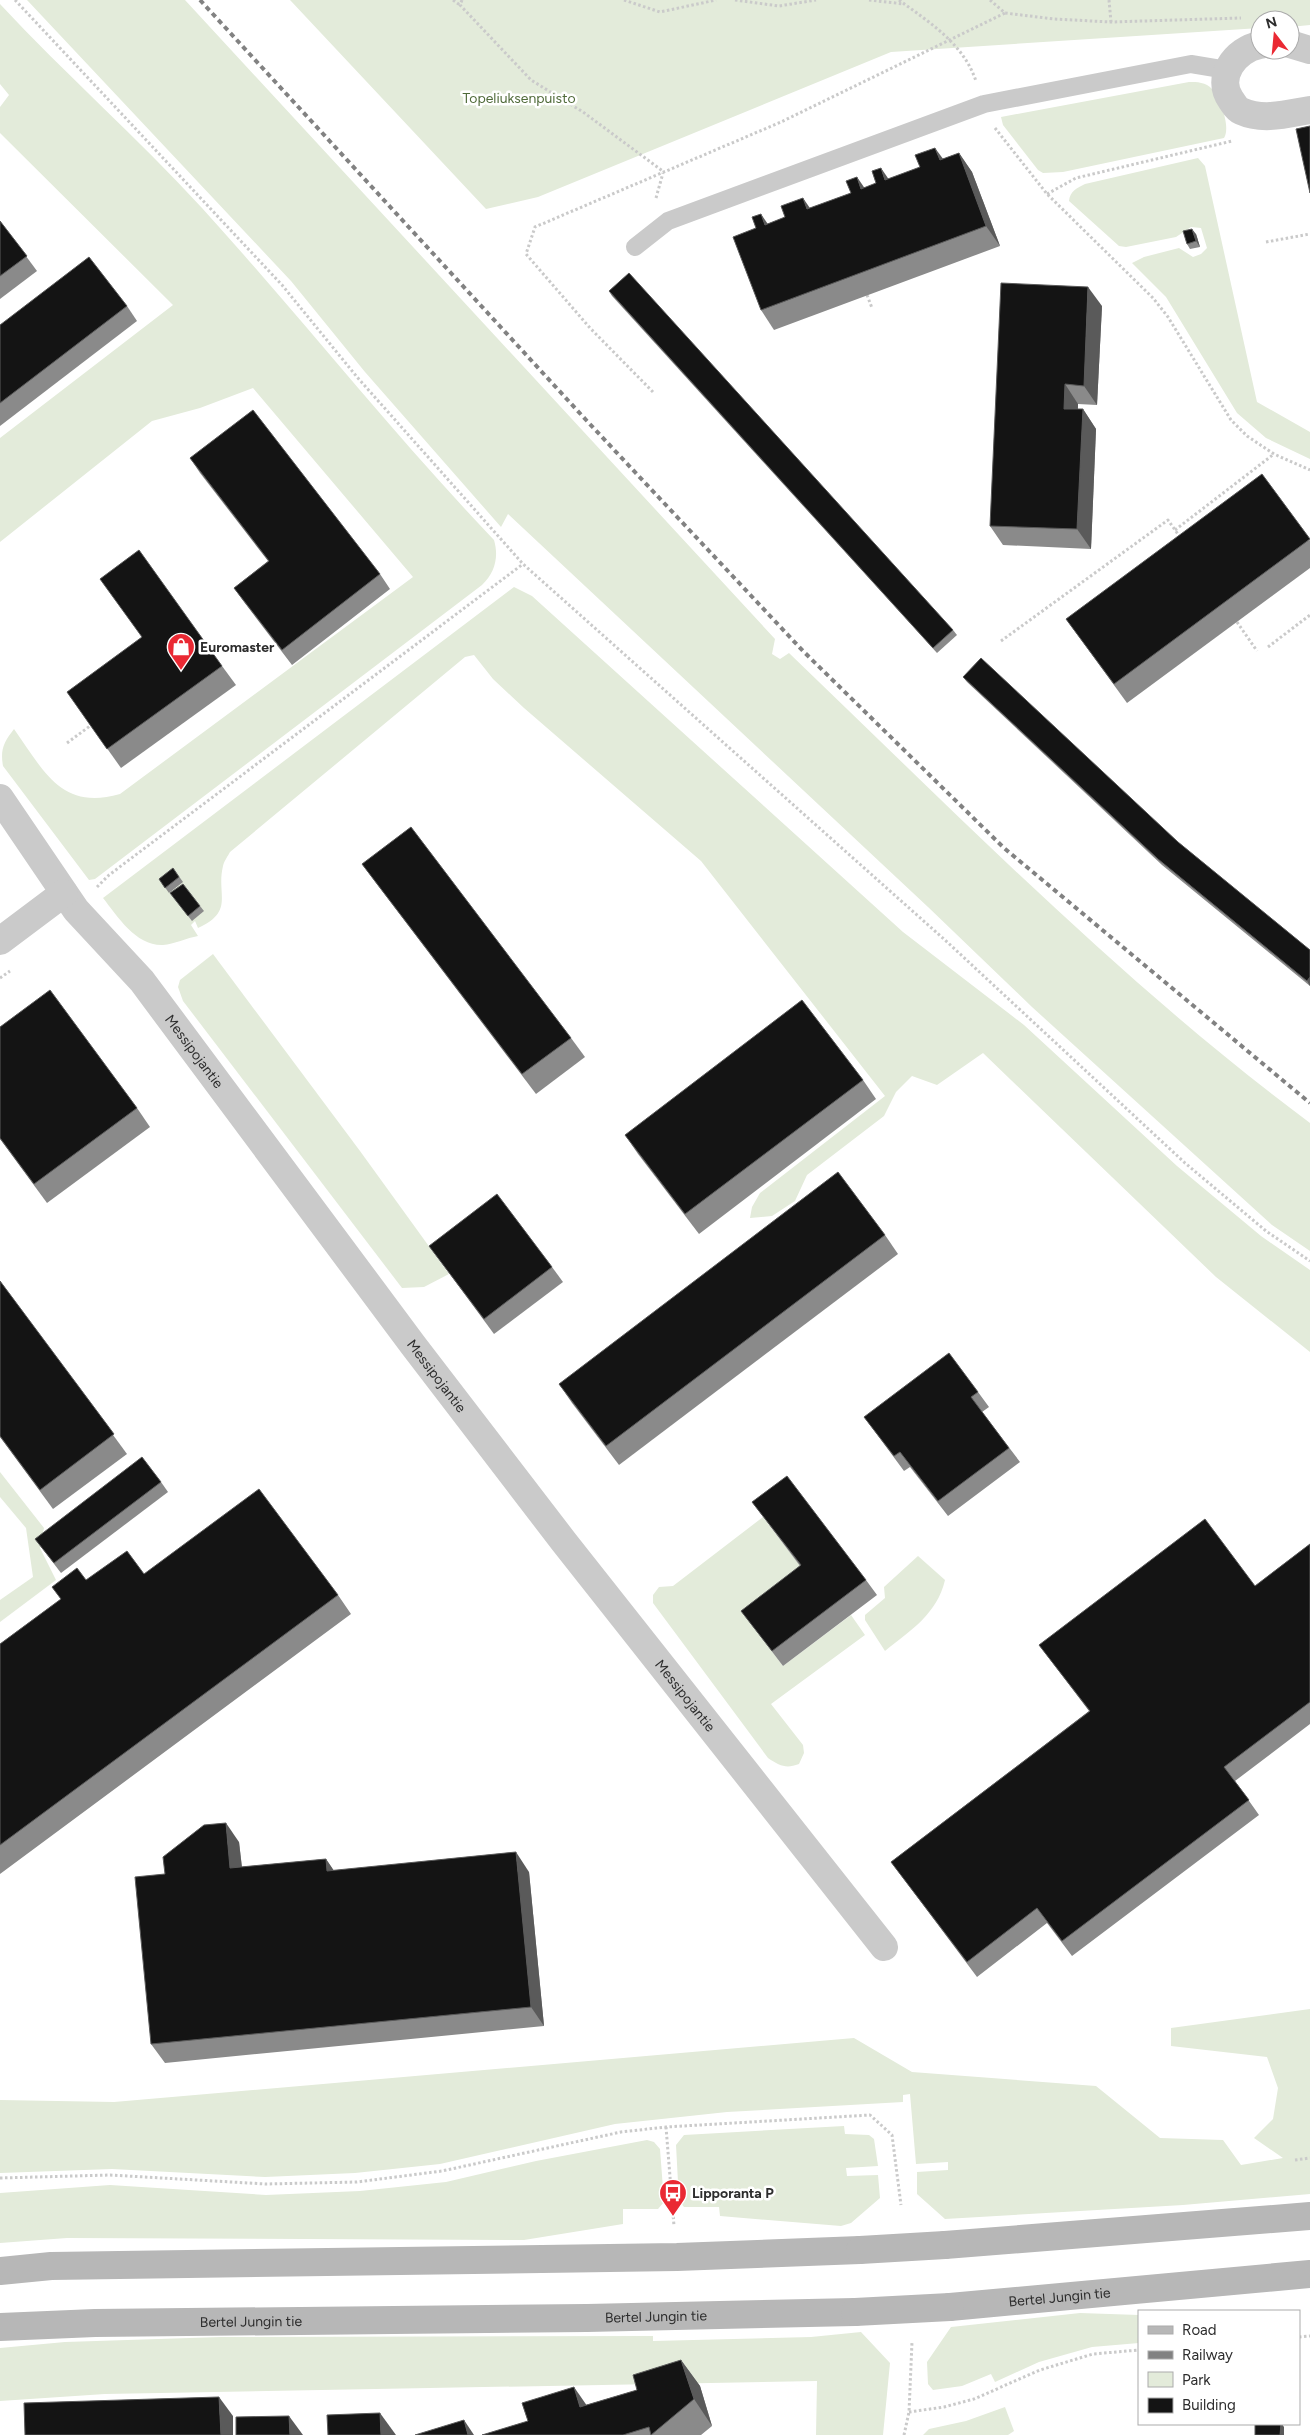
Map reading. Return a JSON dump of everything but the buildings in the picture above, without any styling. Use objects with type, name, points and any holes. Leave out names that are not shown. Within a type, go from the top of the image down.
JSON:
[{"type":"main road","points":[[0,2264],[51,2266],[677,2257],[945,2245],[1310,2216]]},
{"type":"main road","points":[[0,2271],[51,2266]]},
{"type":"main road","name":"Bertel Jungin tie","points":[[0,2328],[95,2322],[587,2318],[855,2312],[950,2306],[1310,2274]]},
{"type":"street","points":[[1250,50],[1238,56],[1227,70],[1225,82],[1228,95],[1238,110],[1252,115],[1269,117],[1310,110]]},
{"type":"street","name":"Messipojantie","points":[[0,798],[70,902],[142,981],[419,1353],[564,1542],[884,1947]]},
{"type":"street","points":[[0,942],[70,902]]},
{"type":"lane","points":[[635,246],[668,220],[984,104],[1191,64],[1227,70]]},
{"type":"path","points":[[14,0],[282,285],[357,377],[523,564],[945,940],[1185,1163],[1266,1231],[1310,1261]]},
{"type":"path","points":[[453,0],[460,5],[531,80],[582,112],[664,172]]},
{"type":"path","points":[[460,5],[462,0]]},
{"type":"path","points":[[624,0],[660,12],[716,0]]},
{"type":"path","points":[[735,0],[779,6],[816,0]]},
{"type":"path","points":[[869,0],[904,4]]},
{"type":"path","points":[[899,0],[950,38],[971,65],[990,121],[1047,194],[1153,298],[1168,317],[1231,420],[1247,436],[1274,454],[1310,470]]},
{"type":"path","points":[[990,0],[1005,13]]},
{"type":"path","points":[[1109,0],[1111,22]]},
{"type":"path","points":[[653,392],[590,328],[526,254],[535,227],[781,122],[950,38],[1005,13],[1111,22],[1249,17]]},
{"type":"path","points":[[1047,194],[1076,178],[1238,140]]},
{"type":"path","points":[[1266,242],[1310,234]]},
{"type":"path","points":[[867,295],[872,308]]},
{"type":"path","points":[[1175,530],[1274,454]]},
{"type":"path","points":[[1001,641],[1168,520],[1183,542]]},
{"type":"path","points":[[70,902],[109,875],[523,564]]},
{"type":"path","points":[[1268,647],[1310,615]]},
{"type":"path","points":[[1237,622],[1258,651]]},
{"type":"path","points":[[67,743],[90,726]]},
{"type":"path","points":[[0,978],[15,968]]},
{"type":"path","points":[[0,2178],[110,2175],[266,2184],[357,2182],[442,2171],[621,2132],[666,2127],[870,2115],[892,2135],[902,2205]]},
{"type":"path","points":[[666,2127],[677,2257]]},
{"type":"path","points":[[1295,2160],[1310,2158]]},
{"type":"path","points":[[904,2435],[909,2412],[912,2342]]},
{"type":"path","points":[[909,2412],[944,2407],[974,2399],[1040,2370],[1093,2354],[1138,2350]]},
{"type":"green space","points":[[27,0],[185,0],[775,639],[772,654],[780,659],[789,653],[1042,896],[1107,955],[1173,1013],[1310,1123],[1310,1251],[1272,1225],[1032,1007],[928,907],[508,514],[501,527],[365,372],[291,281]]},
{"type":"green space","name":"Topeliuksenpuisto","points":[[290,0],[1310,0],[1310,25],[1300,26],[1300,10],[1250,10],[1250,29],[891,52],[538,197],[486,209]]},
{"type":"green space","points":[[0,4],[202,208],[419,458],[494,540],[496,553],[493,570],[482,585],[95,879],[89,880],[3,766],[2,755],[4,746],[14,729],[45,773],[68,792],[83,797],[100,798],[120,794],[413,577],[253,388],[200,408],[152,421],[0,542],[0,438],[173,305],[0,133],[0,107],[9,95],[0,84]]},
{"type":"green space","points":[[1189,82],[1198,82],[1212,89],[1221,106],[1225,120],[1226,133],[1224,138],[1063,172],[1043,173],[1038,170],[1003,125],[1001,117]]},
{"type":"green space","points":[[1198,158],[1205,166],[1257,402],[1310,432],[1310,459],[1266,438],[1237,413],[1166,297],[1132,263],[1144,257],[1179,248],[1193,257],[1201,254],[1207,248],[1201,228],[1191,227],[1176,237],[1126,247],[1119,246],[1069,201],[1072,192],[1085,184]]},
{"type":"green space","points":[[514,587],[532,596],[903,932],[1024,1025],[1177,1166],[1261,1236],[1310,1270],[1310,1352],[1216,1277],[983,1053],[937,1085],[912,1076],[896,1092],[884,1116],[807,1175],[795,1201],[772,1216],[750,1218],[752,1207],[760,1193],[885,1096],[701,861],[524,708],[493,679],[474,655],[465,657],[230,852],[225,860],[221,876],[222,901],[220,909],[217,915],[209,922],[198,928],[195,921],[191,925],[198,936],[163,945],[153,944],[136,936],[121,921],[103,898]]},
{"type":"green space","points":[[213,954],[449,1274],[424,1287],[402,1288],[183,1001],[178,987],[180,980]]},
{"type":"green space","points":[[0,1472],[44,1528],[40,1548],[56,1580],[0,1622],[0,1600],[33,1577],[26,1528],[0,1497]]},
{"type":"green space","points":[[763,1517],[811,1580],[752,1625],[783,1666],[851,1615],[865,1635],[771,1704],[803,1745],[804,1753],[799,1764],[790,1766],[780,1765],[768,1758],[653,1603],[653,1595],[659,1587],[673,1586]]},
{"type":"green space","points":[[918,1556],[945,1580],[941,1592],[922,1620],[885,1651],[865,1620],[865,1615],[885,1598],[884,1587]]},
{"type":"green space","points":[[1310,2009],[1310,2194],[1183,2205],[945,2219],[917,2194],[917,2172],[948,2170],[948,2162],[916,2164],[910,2094],[903,2095],[903,2102],[727,2112],[615,2124],[440,2164],[355,2173],[265,2177],[112,2169],[0,2173],[0,2100],[114,2102],[854,2038],[912,2072],[1096,2086],[1160,2138],[1223,2140],[1241,2165],[1283,2158],[1254,2138],[1273,2119],[1278,2088],[1267,2057],[1171,2046],[1171,2028]]},
{"type":"green space","points":[[844,2126],[845,2134],[869,2135],[874,2139],[878,2166],[846,2168],[847,2176],[878,2175],[880,2198],[851,2223],[841,2226],[720,2216],[719,2207],[684,2207],[679,2201],[676,2145],[684,2135]]},
{"type":"green space","points":[[647,2140],[654,2142],[660,2149],[664,2202],[658,2209],[623,2209],[623,2224],[524,2240],[67,2238],[0,2243],[0,2193],[110,2185],[266,2195],[360,2191],[446,2182],[536,2161]]},
{"type":"green space","points":[[1080,2313],[1138,2315],[1138,2343],[1092,2347],[1039,2362],[995,2382],[991,2374],[962,2386],[933,2390],[928,2384],[927,2362],[951,2327]]},
{"type":"green space","points":[[861,2332],[890,2363],[883,2435],[816,2435],[817,2381],[105,2394],[0,2401],[0,2348],[65,2342],[221,2337],[653,2336],[653,2341],[811,2337]]},
{"type":"green space","points":[[1005,2407],[1014,2431],[1008,2435],[923,2435],[929,2429],[966,2421]]},
{"type":"railway","points":[[200,0],[587,421],[803,651],[1004,848],[1310,1103]]},
{"type":"place","name":"Euromaster","points":[[181,671]]},
{"type":"place","name":"Lipporanta P","points":[[673,2217]]}]
